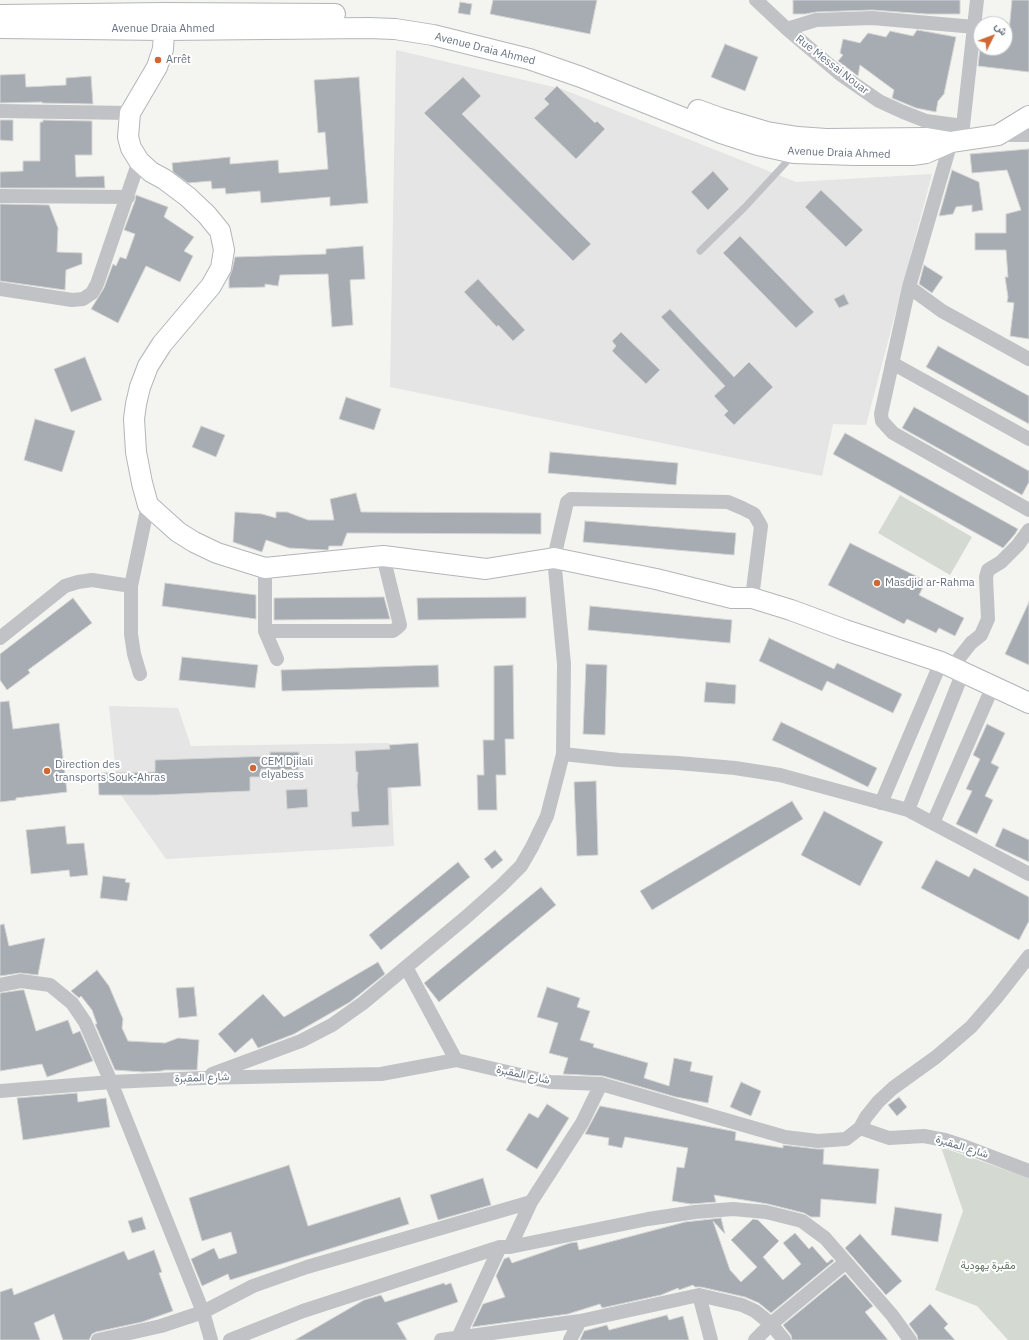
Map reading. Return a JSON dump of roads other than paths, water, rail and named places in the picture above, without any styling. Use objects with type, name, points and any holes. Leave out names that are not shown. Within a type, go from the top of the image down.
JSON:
[{"type":"street","name":"Rue Messai Nouar","points":[[756,0],[787,29],[840,74],[879,101],[959,136]]},
{"type":"street","points":[[976,16],[977,0]]},
{"type":"street","name":"Avenue Draia Ahmed","points":[[0,15],[164,14],[318,7],[396,16],[504,38],[542,50],[594,68],[647,97],[721,133],[758,145],[794,153],[912,155],[926,153],[959,136]]},
{"type":"street","points":[[140,674],[134,654],[131,634],[131,586],[148,505],[136,452],[134,419],[140,387],[148,366],[162,344],[211,286],[221,268],[224,250],[220,231],[207,215],[188,197],[164,179],[151,172],[139,161],[131,148],[128,137],[130,113],[157,67],[163,49],[164,14]]},
{"type":"street","name":"Avenue Draia Ahmed","points":[[0,28],[164,14],[314,28],[395,29],[432,35],[529,59],[581,77],[767,132],[826,139],[936,139],[959,136]]},
{"type":"street","points":[[787,29],[816,20],[872,18],[973,27]]},
{"type":"street","points":[[973,41],[959,136],[909,287],[881,414],[882,421],[893,433],[1029,510]]},
{"type":"street","points":[[0,111],[130,113]]},
{"type":"street","points":[[998,135],[1029,116]]},
{"type":"street","points":[[959,136],[1029,135]]},
{"type":"street","points":[[0,289],[72,300],[83,299],[92,292],[97,284],[128,197],[139,161]]},
{"type":"street","points":[[0,196],[128,197]]},
{"type":"street","points":[[909,287],[942,311],[1029,359]]},
{"type":"street","points":[[892,363],[1029,439]]},
{"type":"street","points":[[202,1078],[301,1041],[332,1025],[363,1003],[406,967],[501,886],[521,866],[547,816],[563,754],[564,664],[554,558],[567,502],[571,499],[728,502],[754,514],[761,526],[752,598]]},
{"type":"street","points":[[148,505],[178,532],[194,542],[217,554],[265,568],[384,556],[486,569],[554,558],[656,579],[732,598],[752,598],[791,610],[952,667],[1029,703]]},
{"type":"street","points":[[881,803],[952,667],[971,643],[981,634],[988,619],[986,577],[988,570],[1001,562],[1018,545],[1029,530]]},
{"type":"street","points":[[265,631],[393,631],[400,624],[384,556]]},
{"type":"street","points":[[265,568],[265,631],[277,659]]},
{"type":"street","points":[[0,638],[65,586],[92,580],[131,586]]},
{"type":"street","points":[[908,810],[952,667]]},
{"type":"street","points":[[933,823],[994,686]]},
{"type":"street","points":[[563,754],[619,760],[678,763],[780,775],[908,810],[1029,874]]},
{"type":"street","points":[[860,1128],[866,1117],[878,1102],[893,1088],[936,1057],[971,1027],[1029,956]]},
{"type":"street","points":[[406,967],[456,1060]]},
{"type":"street","points":[[0,985],[21,981],[50,985],[72,1003],[85,1022],[111,1082],[203,1312],[211,1340]]},
{"type":"street","name":"شارع المقبرة","points":[[0,1091],[111,1082],[202,1078],[381,1074],[456,1060],[550,1082],[601,1084],[785,1138],[818,1141],[846,1139],[860,1128],[889,1138],[924,1136],[945,1140],[1029,1170]]},
{"type":"street","points":[[457,1338],[505,1247],[531,1202],[582,1123],[601,1084]]},
{"type":"street","points":[[98,1340],[161,1326],[203,1312],[253,1286],[307,1267],[531,1202]]},
{"type":"street","points":[[230,1340],[303,1311],[505,1247],[648,1219],[695,1212],[733,1209],[766,1212],[802,1221],[825,1238],[892,1315],[910,1340]]},
{"type":"street","points":[[754,1340],[771,1324],[846,1262]]},
{"type":"street","points":[[441,1340],[580,1321],[699,1295],[742,1305],[755,1311],[771,1324],[784,1340]]},
{"type":"street","points":[[699,1295],[711,1340]]},
{"type":"street","points":[[570,1340],[580,1321]]},
{"type":"lane","points":[[700,251],[745,206],[794,153]]},
{"type":"place","name":"Arrêt","points":[[158,60]]},
{"type":"place","name":"Masdjid ar-Rahma","points":[[877,583]]},
{"type":"place","name":"CEM Djilali elyabess","points":[[253,768]]},
{"type":"place","name":"Direction des transports Souk-Ahras","points":[[47,771]]},
{"type":"park label","name":"مقبرة يهودية","points":[[988,1266]]}]
